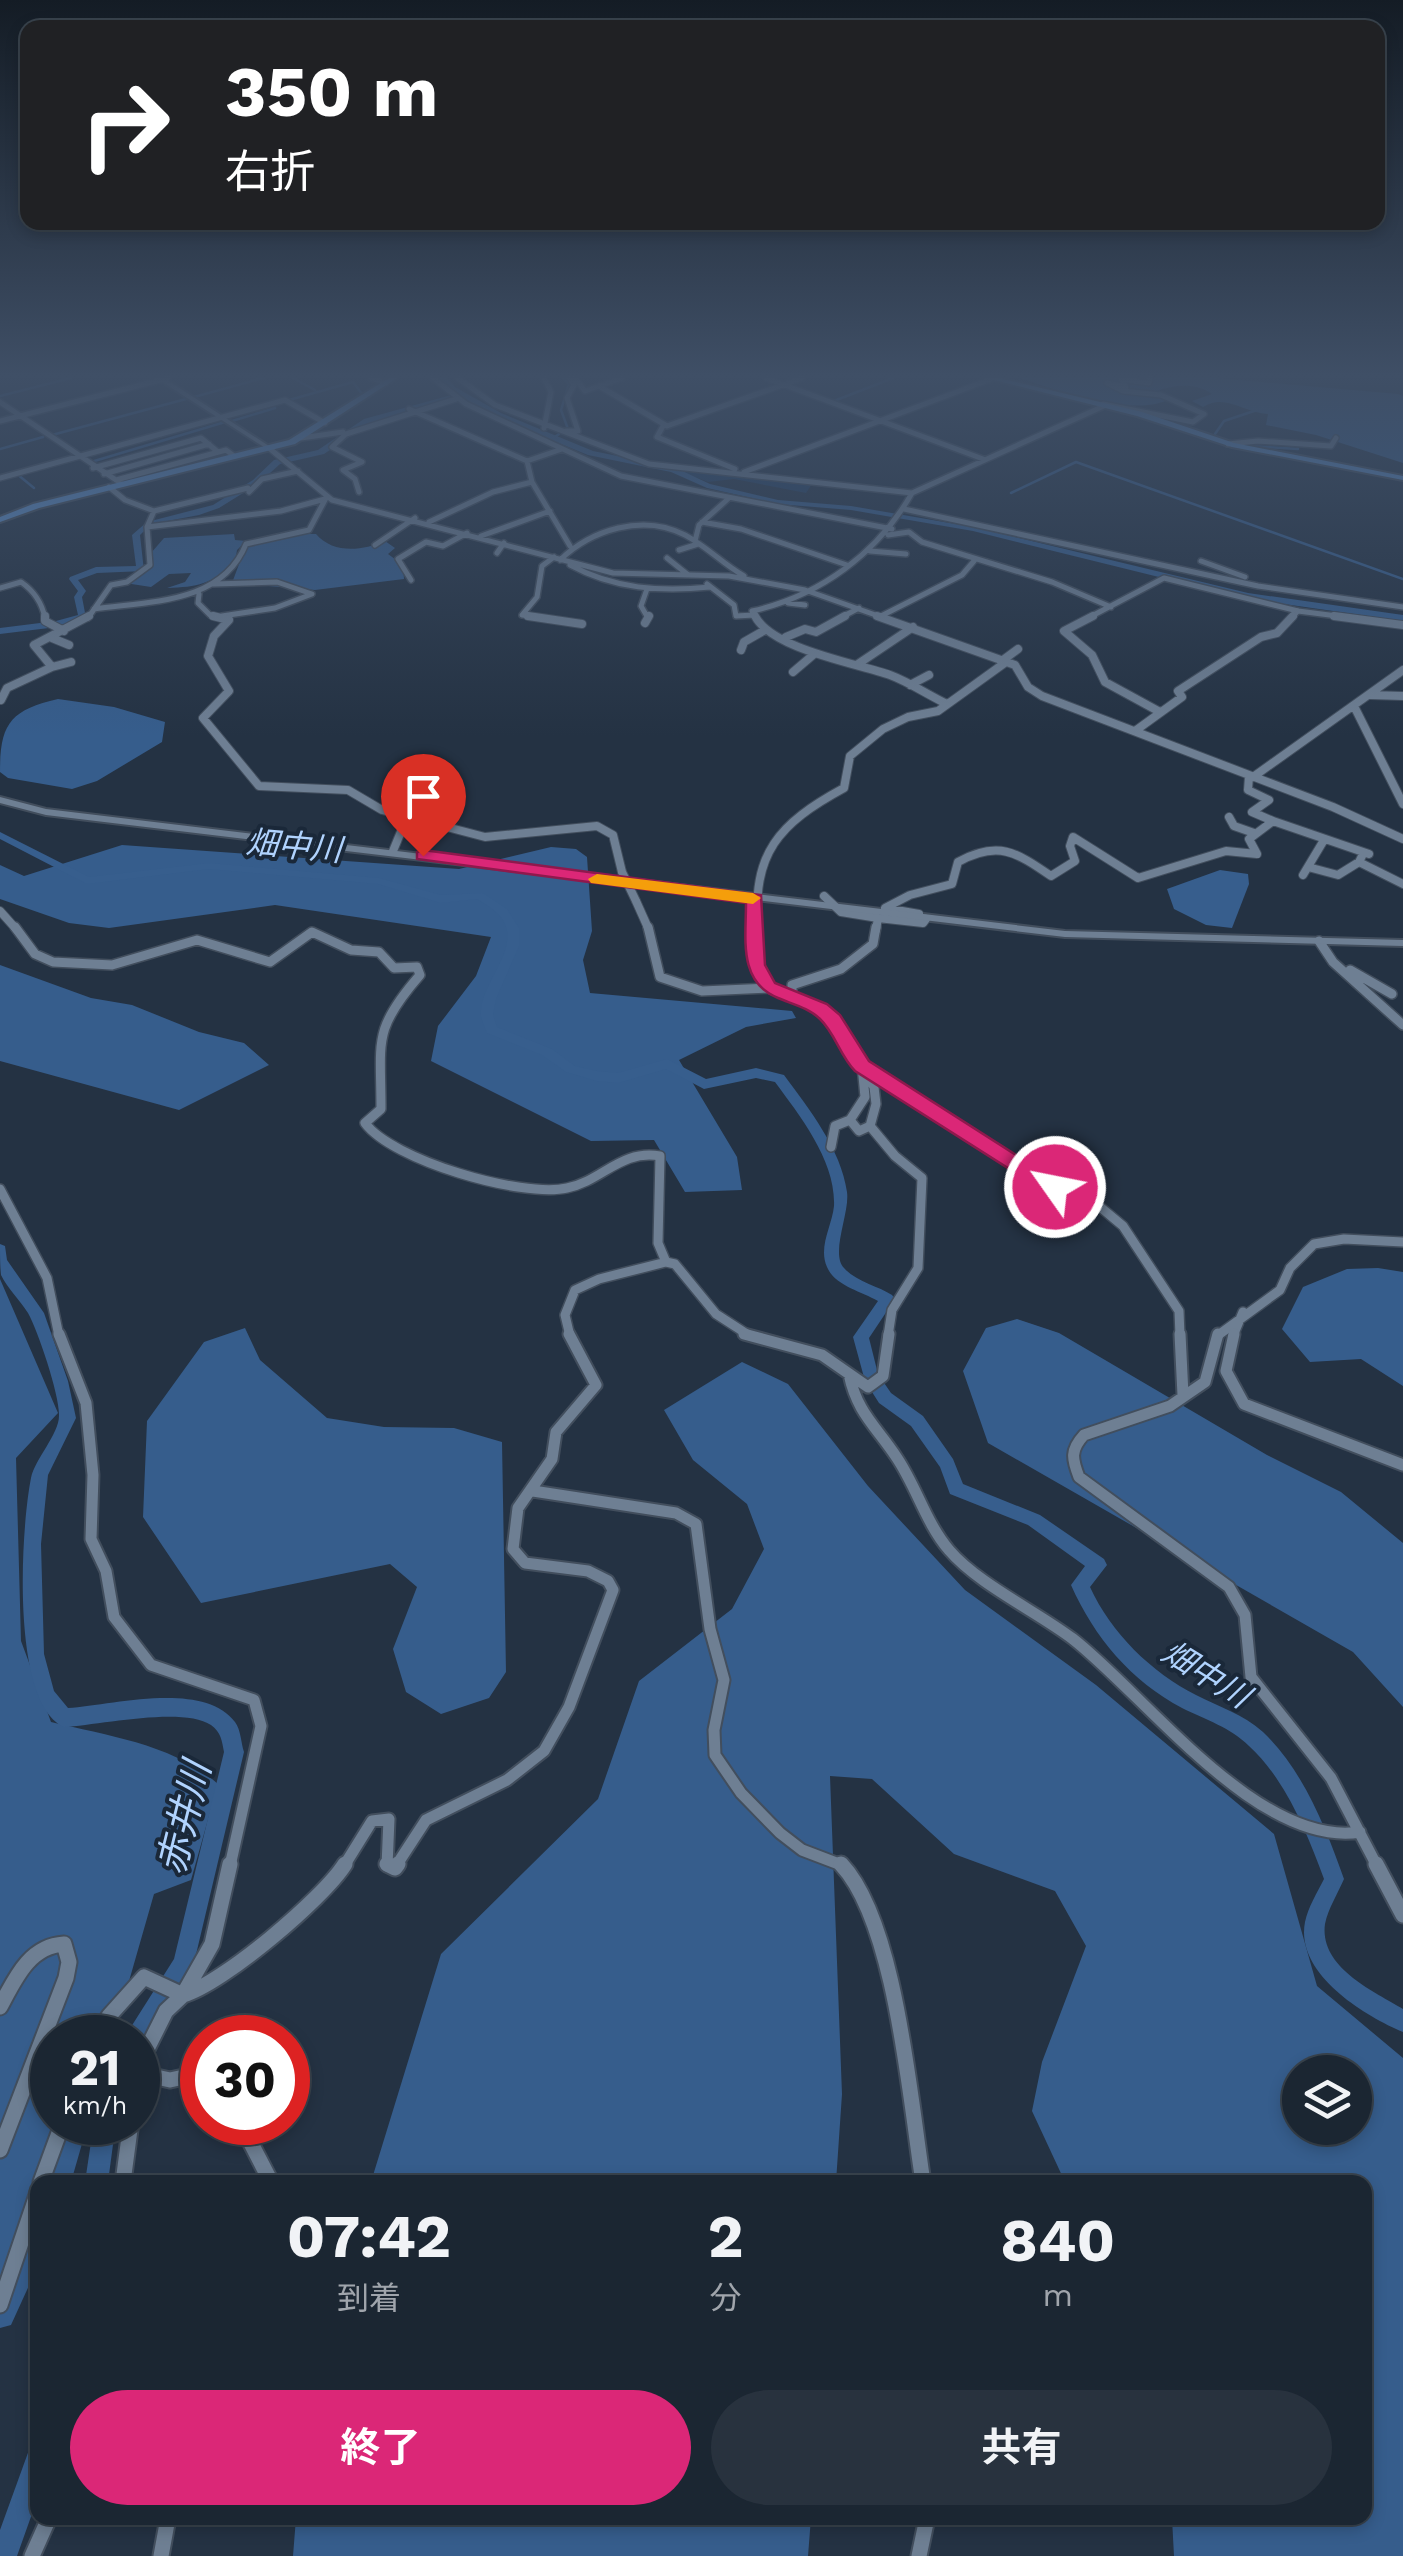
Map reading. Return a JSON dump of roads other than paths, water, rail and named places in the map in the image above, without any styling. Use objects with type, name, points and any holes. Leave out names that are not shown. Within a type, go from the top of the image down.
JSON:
[{"type":"main road","points":[[0,520],[73,497]]},
{"type":"street","points":[[123,497],[154,511],[209,497]]},
{"type":"street","points":[[429,522],[482,497]]},
{"type":"street","points":[[541,497],[570,546]]},
{"type":"street","points":[[725,497],[909,532],[922,542],[974,561],[1008,567],[1111,607]]},
{"type":"street","points":[[788,603],[870,551],[890,531],[910,497]]},
{"type":"street","points":[[94,609],[200,594],[213,588],[238,564],[246,544],[308,530],[326,498]]},
{"type":"street","points":[[147,526],[237,518],[326,498],[624,574],[750,578],[805,590],[1004,661],[1020,669],[1028,687],[1042,696],[1403,839]]},
{"type":"street","points":[[697,542],[702,522],[729,498]]},
{"type":"street","points":[[904,510],[1258,586],[1403,608]]},
{"type":"street","points":[[83,627],[111,585],[128,582],[150,564],[147,526],[154,511]]},
{"type":"street","points":[[480,537],[550,511]]},
{"type":"street","points":[[375,544],[415,518]]},
{"type":"street","points":[[702,522],[741,529],[847,565]]},
{"type":"street","points":[[582,624],[523,616],[537,598],[542,566],[560,560],[570,546],[642,524],[672,528],[750,578]]},
{"type":"street","points":[[411,580],[398,559],[426,542],[443,546],[467,533]]},
{"type":"street","points":[[679,550],[697,542]]},
{"type":"street","points":[[498,553],[495,550],[504,544]]},
{"type":"street","points":[[870,551],[906,554]]},
{"type":"street","points":[[668,558],[687,574]]},
{"type":"street","points":[[560,560],[586,574],[647,589],[710,587]]},
{"type":"street","points":[[881,616],[962,575],[974,561]]},
{"type":"street","points":[[1201,561],[1258,586]]},
{"type":"street","points":[[701,575],[734,605],[736,616],[754,615]]},
{"type":"street","points":[[1160,712],[1105,682],[1092,655],[1064,630],[1164,578],[1298,612],[1402,626]]},
{"type":"street","points":[[1,586],[21,582],[29,586],[51,625],[64,631]]},
{"type":"street","points":[[213,588],[280,582],[312,594],[275,608],[222,616]]},
{"type":"street","points":[[645,622],[648,615],[641,606],[647,589]]},
{"type":"street","points":[[674,603],[687,590]]},
{"type":"street","points":[[200,594],[198,603],[206,611],[229,620],[214,636],[208,656],[230,691],[203,718],[259,786],[348,790],[368,804],[485,837],[597,826],[612,835],[622,872],[649,929],[660,977],[702,991],[768,988],[792,996],[833,1020],[850,1054],[862,1066],[1055,1187],[1099,1206],[1123,1226],[1180,1311],[1183,1396]]},
{"type":"street","points":[[537,598],[548,599]]},
{"type":"street","points":[[805,605],[788,603],[754,610],[754,615],[765,630],[814,656],[858,664],[946,704]]},
{"type":"street","points":[[786,638],[805,629],[816,632],[859,608]]},
{"type":"street","points":[[1135,731],[1182,697],[1178,692],[1261,637],[1277,633],[1298,612]]},
{"type":"street","points":[[52,667],[34,645],[64,631],[100,623]]},
{"type":"street","points":[[858,664],[913,627]]},
{"type":"street","points":[[741,650],[744,642],[765,630]]},
{"type":"street","points":[[52,638],[69,645]]},
{"type":"street","points":[[866,647],[879,652]]},
{"type":"street","points":[[768,988],[756,965],[755,899],[756,879],[770,847],[805,808],[844,788],[850,756],[883,730],[908,717],[938,711],[1018,649]]},
{"type":"street","points":[[793,672],[814,656]]},
{"type":"street","points":[[1,700],[7,688],[71,662]]},
{"type":"street","points":[[1403,670],[1251,776],[1248,790],[1272,800],[1252,812],[1364,856],[1403,884]]},
{"type":"street","points":[[910,685],[926,676],[914,674]]},
{"type":"street","points":[[910,696],[922,692]]},
{"type":"street","points":[[1369,694],[1403,696]]},
{"type":"street","points":[[1354,706],[1403,804]]},
{"type":"street","points":[[0,800],[46,812],[1066,934],[1403,942]]},
{"type":"street","points":[[393,851],[407,817]]},
{"type":"street","points":[[1229,818],[1234,826],[1254,833]]},
{"type":"street","points":[[926,919],[885,908],[908,894],[943,891],[954,884],[960,873],[958,862],[981,849],[1015,853],[1050,876],[1075,861],[1070,846],[1073,837],[1138,878],[1226,851],[1256,854],[1250,840],[1273,821]]},
{"type":"street","points":[[1324,840],[1306,871],[1338,875],[1364,856]]},
{"type":"street","points":[[824,896],[838,909],[878,918],[923,923],[926,919]]},
{"type":"street","points":[[0,911],[18,933],[26,936],[36,954],[53,962],[128,963],[197,940],[270,962],[298,938],[322,930],[335,935],[351,950],[379,952],[394,968],[417,967],[420,975],[380,1025],[376,1051],[380,1108],[366,1122],[376,1138],[481,1179],[554,1190],[574,1187],[645,1151],[660,1156],[658,1243],[666,1262]]},
{"type":"street","points":[[792,996],[792,984],[841,968],[872,944],[878,918]]},
{"type":"street","points":[[1319,941],[1333,962],[1403,1025]]},
{"type":"street","points":[[1341,961],[1398,996]]},
{"type":"street","points":[[1379,1005],[1398,996]]},
{"type":"street","points":[[831,1147],[835,1126],[850,1120],[864,1097],[862,1066]]},
{"type":"street","points":[[862,1066],[874,1087],[876,1104],[870,1126]]},
{"type":"street","points":[[850,1120],[858,1131],[870,1126]]},
{"type":"street","points":[[115,2015],[144,1977],[180,1992],[204,1988],[302,1910],[338,1875],[372,1821],[389,1819],[386,1866],[394,1868],[426,1820],[506,1780],[544,1752],[557,1733],[613,1590],[607,1578],[591,1572],[526,1563],[516,1555],[518,1508],[552,1459],[556,1432],[596,1385],[574,1352],[565,1326],[566,1312],[578,1287],[591,1281],[648,1272],[666,1262],[675,1264],[688,1284],[745,1335],[817,1352],[847,1368],[864,1387],[874,1386],[883,1376],[892,1310],[918,1268],[924,1226],[922,1178],[894,1156],[870,1126]]},
{"type":"street","points":[[0,1189],[47,1278],[61,1344],[86,1402],[91,1440],[92,1539],[106,1571],[114,1616],[151,1665],[254,1700],[261,1726],[212,1944],[160,2024]]},
{"type":"street","points":[[1403,1242],[1340,1236],[1307,1248],[1288,1262],[1280,1290],[1214,1334],[1205,1355],[1205,1382],[1164,1408],[1086,1433],[1072,1450],[1072,1466],[1080,1477],[1229,1588],[1246,1614],[1251,1677],[1307,1743],[1403,1914]]},
{"type":"street","points":[[1244,1312],[1223,1367],[1228,1389],[1244,1404],[1403,1465]]},
{"type":"street","points":[[847,1368],[855,1403],[899,1460],[933,1530],[953,1555],[1075,1641],[1190,1753],[1301,1828],[1334,1836],[1360,1832]]},
{"type":"street","points":[[533,1490],[676,1513],[696,1524],[708,1576],[710,1632],[722,1667],[724,1688],[711,1740],[717,1760],[788,1840],[804,1852],[843,1864],[856,1882],[879,1946],[922,2175]]},
{"type":"street","points":[[0,2007],[43,1946],[64,1944],[69,1962],[66,1978],[0,2150]]},
{"type":"street","points":[[44,2175],[55,2145]]},
{"type":"street","points":[[124,2175],[128,2145]]},
{"type":"street","points":[[252,2145],[267,2175]]},
{"type":"street","points":[[0,2304],[30,2216]]},
{"type":"street","points":[[32,2556],[46,2525]]},
{"type":"street","points":[[162,2556],[167,2525]]},
{"type":"street","points":[[920,2556],[927,2525]]},
{"type":"waterway","name":"畑中川","points":[[0,631],[57,624],[83,616],[78,597],[82,591],[73,579],[96,570],[141,569],[136,535],[142,529],[169,518],[199,513],[232,497]]},
{"type":"waterway","points":[[757,497],[851,508],[973,529],[1248,596],[1403,618]]},
{"type":"waterway","points":[[1175,497],[1403,579]]},
{"type":"waterway","name":"畑中川","points":[[0,835],[87,881],[209,866],[379,881],[441,899],[479,895],[503,911],[513,928],[513,946],[489,999],[486,1015],[492,1030],[547,1052],[571,1069],[597,1076],[618,1078],[667,1064],[704,1084],[756,1073],[779,1078],[819,1138],[840,1188],[841,1204],[832,1249],[834,1266],[844,1277],[887,1299],[861,1337],[871,1376],[885,1398],[917,1421],[947,1464],[956,1489],[1034,1520],[1098,1565],[1080,1585],[1098,1620],[1138,1666],[1171,1691],[1230,1720],[1258,1740],[1285,1776],[1309,1819],[1334,1879],[1315,1924],[1320,1957],[1344,1983],[1403,2021]]},
{"type":"waterway","name":"赤井川","points":[[0,1250],[0,1261],[36,1313],[60,1381],[68,1418],[40,1475],[32,1544],[35,1654],[46,1696],[64,1718],[193,1709],[214,1716],[229,1730],[234,1752],[183,1963],[150,2015]]},
{"type":"waterway","name":"赤井川","points":[[98,2175],[102,2145]]},
{"type":"waterway","name":"赤井川","points":[[4,2556],[30,2482]]}]
